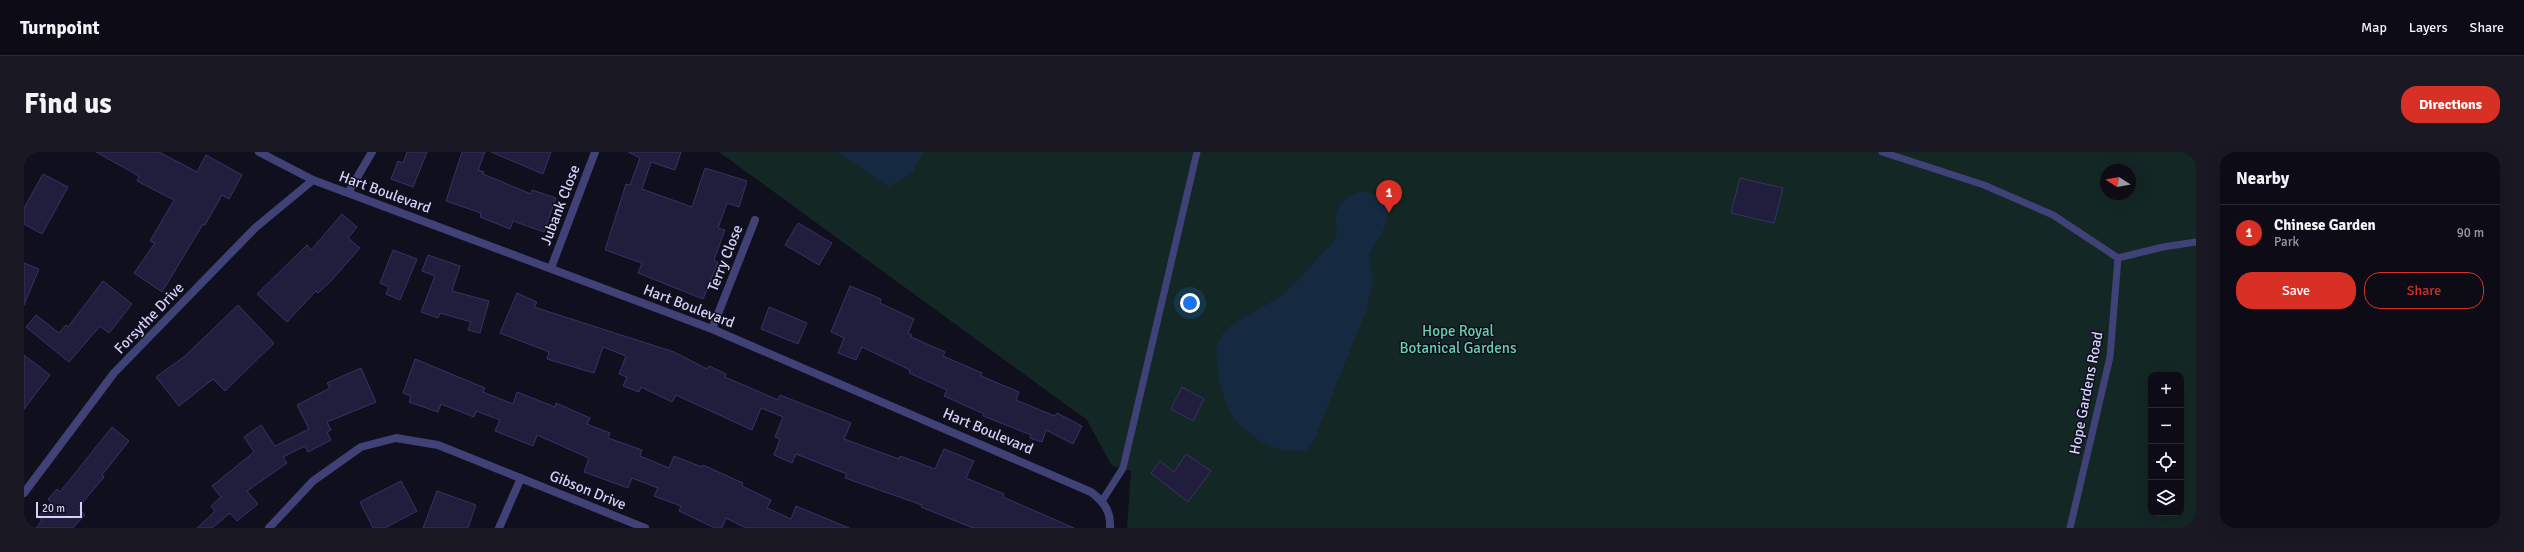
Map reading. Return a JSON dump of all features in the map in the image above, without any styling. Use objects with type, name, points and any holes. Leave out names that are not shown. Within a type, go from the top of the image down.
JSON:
[{"type":"street","name":"Hart Boulevard","points":[[259,152],[313,180],[712,329],[994,449],[1091,492],[1102,501]]},
{"type":"street","points":[[348,193],[372,152]]},
{"type":"street","name":"Jubank Close","points":[[551,268],[595,152]]},
{"type":"street","name":"Forsythe Drive","points":[[24,493],[114,373],[255,228],[313,180]]},
{"type":"street","name":"Terry Close","points":[[712,329],[755,220]]},
{"type":"street","name":"Gibson Drive","points":[[269,528],[313,481],[355,451],[361,447],[396,438],[438,445],[645,528]]},
{"type":"street","points":[[499,528],[521,478]]},
{"type":"street","points":[[1102,501],[1108,510],[1110,528]]},
{"type":"lane","points":[[1102,501],[1123,468],[1197,152]]},
{"type":"lane","points":[[1882,152],[1984,185],[2053,215],[2118,258],[2163,247],[2196,242]]},
{"type":"lane","name":"Hope Gardens Road","points":[[2070,528],[2110,357],[2118,258]]},
{"type":"green space","name":"Hope Royal Botanical Gardens","points":[[719,152],[2196,152],[2196,528],[1127,528],[1131,471],[1112,466],[1087,420]]},
{"type":"water","points":[[837,152],[924,152],[912,173],[889,187]]},
{"type":"water","points":[[1362,191],[1375,195],[1383,201],[1387,217],[1385,226],[1369,255],[1373,279],[1366,311],[1315,438],[1305,451],[1275,448],[1267,445],[1252,435],[1236,421],[1231,414],[1219,381],[1216,356],[1217,346],[1225,331],[1241,319],[1269,304],[1284,293],[1308,269],[1335,239],[1337,232],[1335,218],[1337,210],[1342,202],[1350,196]]},
{"type":"building","points":[[96,152],[159,152],[197,172],[206,155],[242,175],[229,199],[222,195],[205,225],[203,224],[162,292],[134,273],[155,243],[150,241],[174,200],[137,181],[139,176]]},
{"type":"building","points":[[407,152],[427,152],[413,187],[391,179],[398,161],[403,163]]},
{"type":"building","points":[[462,152],[485,152],[478,170],[484,172],[483,174],[531,194],[532,190],[556,198],[544,232],[513,221],[510,229],[480,217],[481,213],[446,201]]},
{"type":"building","points":[[491,152],[551,152],[543,174]]},
{"type":"building","points":[[628,152],[681,152],[675,170],[651,162],[642,189],[692,207],[705,168],[747,181],[739,207],[727,203],[718,228],[725,230],[714,260],[718,262],[703,299],[638,273],[642,263],[605,250],[626,184],[630,185],[640,158]]},
{"type":"building","points":[[43,174],[68,187],[42,234],[24,224],[24,208]]},
{"type":"building","points":[[1740,178],[1783,188],[1774,223],[1731,213]]},
{"type":"building","points":[[342,214],[357,227],[348,238],[360,248],[330,282],[318,293],[316,291],[287,322],[257,294],[307,245],[311,250]]},
{"type":"building","points":[[798,223],[832,243],[819,265],[785,245]]},
{"type":"building","points":[[393,250],[417,259],[400,300],[386,294],[389,287],[380,283]]},
{"type":"building","points":[[428,255],[460,266],[452,291],[489,301],[480,333],[468,330],[471,322],[440,313],[438,318],[421,312],[435,276],[422,271]]},
{"type":"building","points":[[24,263],[39,269],[24,305]]},
{"type":"building","points":[[103,281],[132,304],[109,333],[100,326],[69,362],[26,327],[36,315],[59,333],[66,325],[68,327]]},
{"type":"building","points":[[850,286],[881,299],[880,303],[914,319],[908,333],[912,335],[911,337],[945,352],[943,356],[982,373],[981,376],[1019,392],[1016,400],[1055,416],[1057,413],[1082,426],[1073,444],[1046,430],[1042,442],[1030,438],[1031,435],[983,416],[984,414],[944,396],[947,390],[909,373],[910,370],[862,347],[856,360],[838,353],[844,338],[831,332]]},
{"type":"building","points":[[517,293],[537,302],[534,307],[674,352],[707,369],[709,366],[726,374],[725,377],[778,400],[780,395],[851,423],[844,439],[899,459],[900,456],[935,469],[944,449],[974,461],[966,478],[1004,494],[1003,497],[1074,528],[973,528],[921,507],[922,505],[845,478],[847,474],[796,454],[792,463],[774,455],[780,439],[775,437],[783,417],[761,408],[752,430],[676,395],[672,402],[641,387],[639,392],[623,386],[627,377],[619,374],[626,356],[603,347],[594,373],[547,359],[549,352],[500,333]]},
{"type":"building","points":[[238,305],[274,343],[225,391],[213,379],[179,406],[156,377],[185,356]]},
{"type":"building","points":[[769,307],[807,323],[798,344],[761,329]]},
{"type":"building","points":[[24,355],[50,375],[24,409]]},
{"type":"building","points":[[415,359],[485,388],[483,392],[513,404],[517,392],[555,407],[556,403],[590,418],[587,424],[610,433],[608,438],[642,450],[640,456],[669,468],[674,456],[702,467],[703,465],[743,483],[742,486],[771,500],[767,508],[791,519],[796,506],[849,528],[746,528],[726,518],[722,528],[715,528],[679,511],[681,506],[654,496],[658,488],[632,478],[628,488],[584,472],[589,458],[537,435],[533,446],[495,431],[500,420],[476,411],[474,417],[441,404],[438,412],[409,402],[411,396],[403,393]]},
{"type":"building","points":[[361,368],[376,402],[327,422],[331,430],[327,432],[331,440],[308,452],[305,446],[283,457],[287,463],[247,491],[258,504],[237,521],[230,513],[212,528],[197,528],[215,511],[211,506],[221,497],[212,486],[254,452],[244,437],[261,425],[275,446],[309,429],[297,405],[330,388],[327,383]]},
{"type":"building","points":[[1182,387],[1204,399],[1193,421],[1171,409]]},
{"type":"building","points":[[112,427],[129,441],[102,475],[104,477],[78,508],[85,515],[73,528],[36,528],[42,520],[38,517],[51,502],[48,499],[57,489],[60,492]]},
{"type":"building","points":[[1186,454],[1211,471],[1188,502],[1151,473],[1160,461],[1174,472]]},
{"type":"building","points":[[401,481],[417,511],[385,528],[373,528],[360,502]]},
{"type":"building","points":[[437,491],[476,505],[468,528],[423,528]]},
{"type":"place","name":"Chinese Garden","points":[[1389,213]]}]
